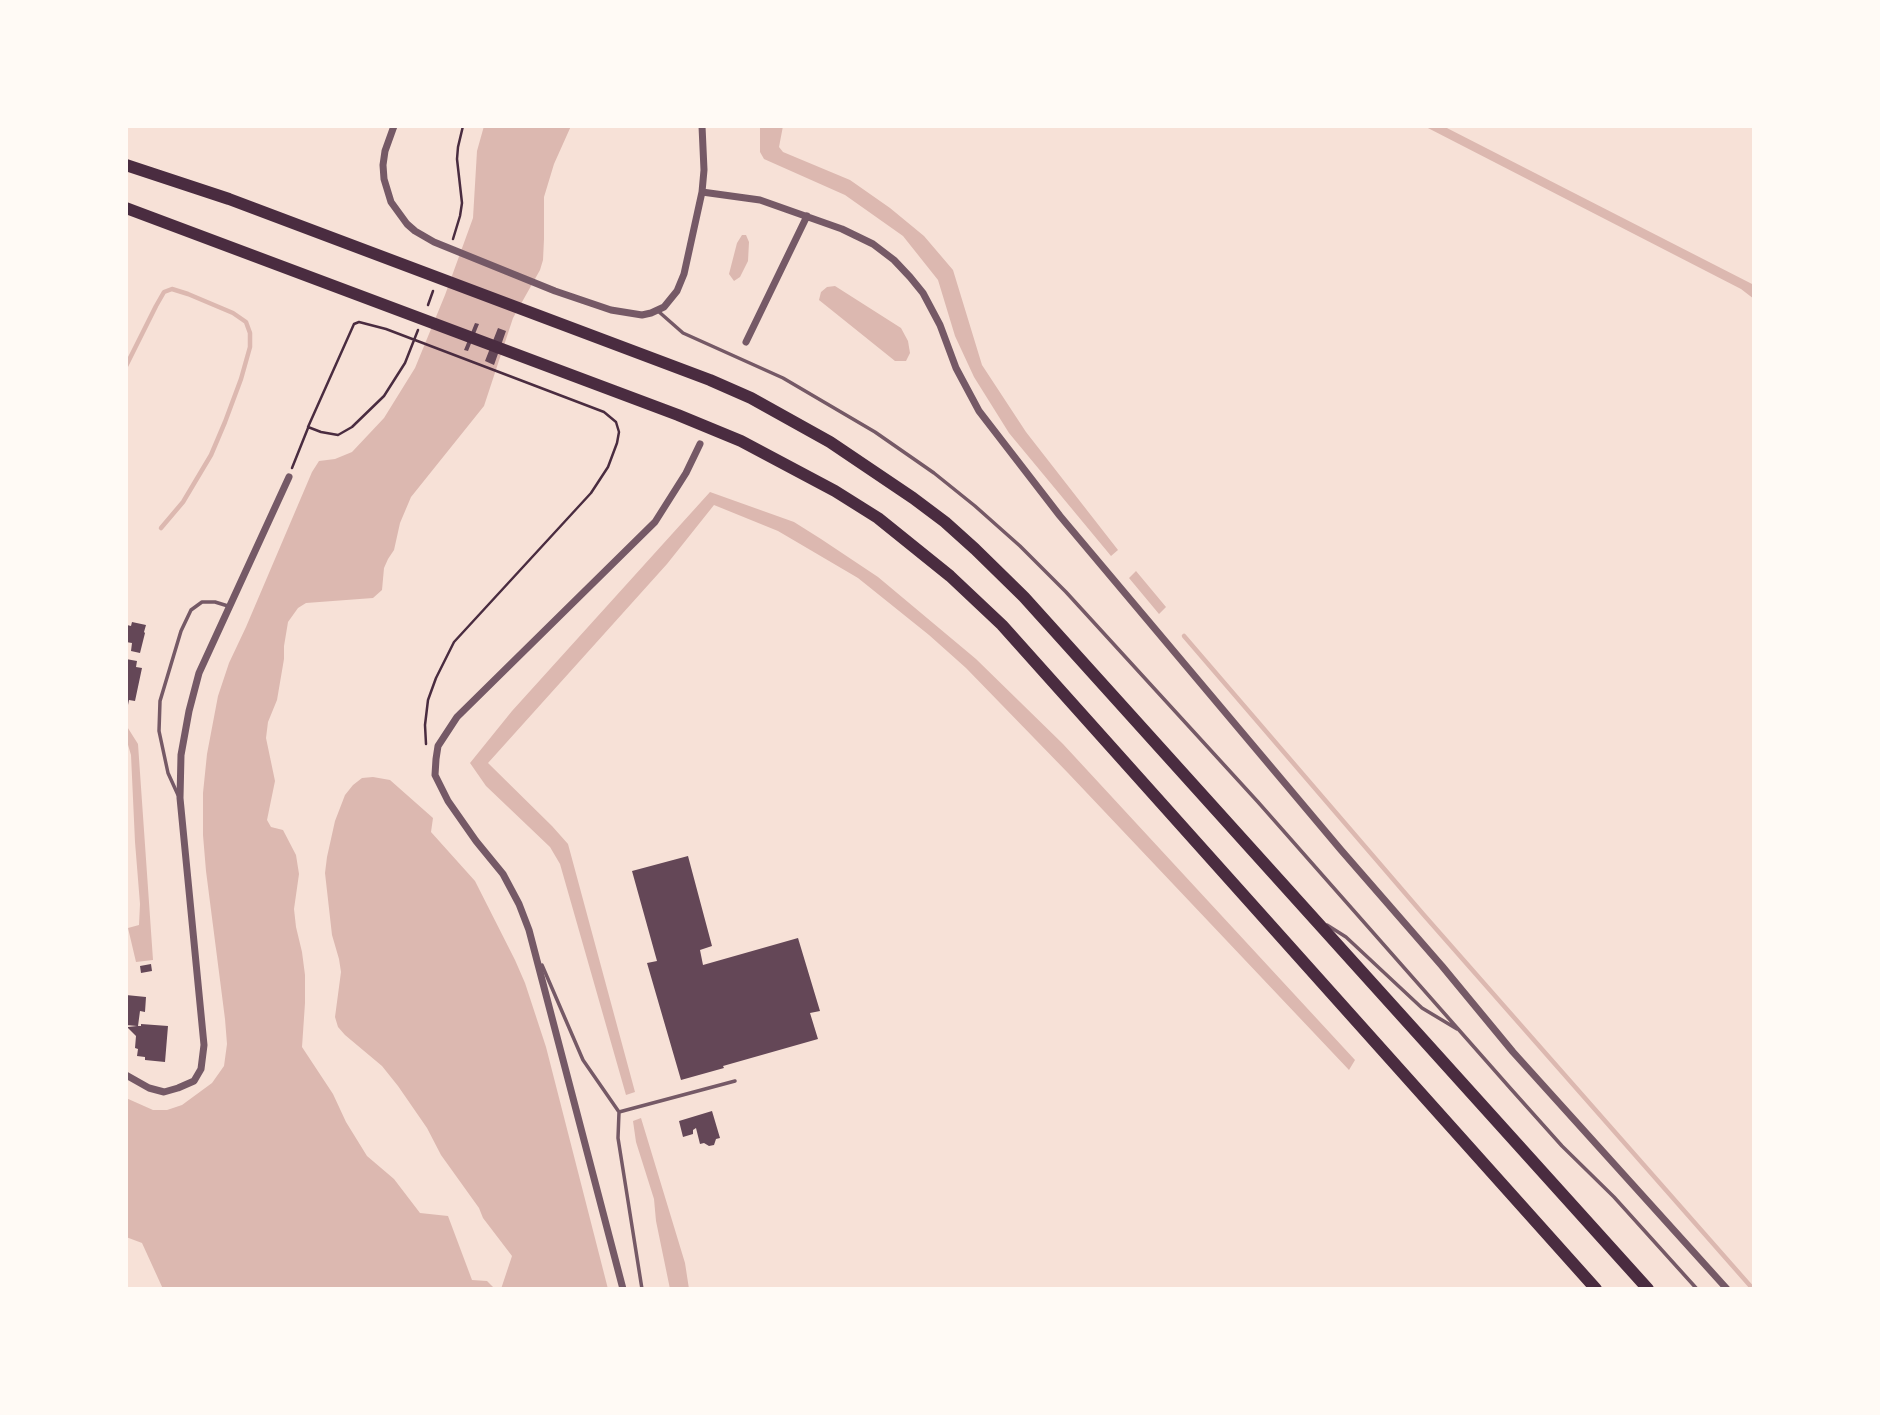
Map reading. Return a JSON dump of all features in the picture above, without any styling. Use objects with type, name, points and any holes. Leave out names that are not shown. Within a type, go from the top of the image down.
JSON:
[{"type":"highway","points":[[126,165],[229,199],[710,380],[789,418],[858,459],[945,522],[1024,597],[1648,1289]]},
{"type":"highway","points":[[126,208],[741,440],[835,491],[878,519],[950,576],[1002,625],[1596,1289]]},
{"type":"street","points":[[394,126],[388,139],[383,165],[387,192],[391,202],[415,231],[447,248],[555,291],[623,313],[642,315],[664,307],[677,291],[684,274],[702,192],[702,126]]},
{"type":"street","points":[[702,192],[760,200],[842,229],[873,244],[910,276],[923,293],[940,325],[956,368],[979,411],[1060,516],[1513,1052],[1727,1289]]},
{"type":"street","points":[[746,342],[807,216]]},
{"type":"street","points":[[623,1289],[537,954],[519,904],[503,874],[464,825],[435,775],[438,746],[457,717],[655,522],[686,473],[699,444]]},
{"type":"street","points":[[126,1075],[149,1088],[164,1091],[194,1082],[201,1069],[204,1045],[180,798],[181,755],[199,673],[214,635],[230,607],[289,477]]},
{"type":"lane","points":[[658,310],[683,333],[783,378],[876,432],[934,473],[984,514],[1066,592],[1258,802],[1562,1146],[1614,1197],[1697,1289]]},
{"type":"lane","points":[[180,798],[168,773],[159,731],[160,701],[181,631],[191,610],[202,602],[215,602],[230,607]]},
{"type":"lane","points":[[1313,916],[1346,937],[1422,1008],[1461,1032]]},
{"type":"lane","points":[[537,954],[583,1060],[619,1112],[618,1138],[642,1289]]},
{"type":"lane","points":[[619,1112],[735,1081]]},
{"type":"path","points":[[386,329],[604,412],[612,418],[619,432],[614,454],[591,493],[454,642],[428,700],[426,746]]},
{"type":"path","points":[[289,477],[308,427]]},
{"type":"shaded area","points":[[484,126],[571,126],[554,164],[544,197],[543,260],[540,270],[513,318],[484,406],[411,497],[400,523],[394,550],[384,568],[382,590],[373,598],[306,603],[298,608],[288,622],[277,700],[268,722],[266,738],[275,781],[267,820],[271,827],[283,830],[296,855],[299,874],[294,909],[305,975],[302,1047],[333,1094],[367,1156],[394,1179],[420,1213],[448,1216],[472,1280],[487,1281],[495,1289],[163,1289],[142,1243],[126,1237],[126,1098],[153,1110],[167,1110],[182,1105],[212,1083],[224,1066],[227,1044],[225,1019],[203,835],[207,754],[218,696],[229,663],[312,472],[319,461],[335,459],[352,452],[384,418],[415,368],[473,218],[477,151]]},
{"type":"shaded area","points":[[760,126],[783,126],[779,147],[783,152],[850,180],[924,236],[953,270],[982,365],[1026,432],[1118,550],[1111,556],[1009,433],[974,377],[955,336],[938,280],[903,236],[845,195],[764,159],[760,152]]},
{"type":"shaded area","points":[[1424,126],[1443,126],[1754,285],[1754,299],[1741,289]]},
{"type":"shaded area","points":[[742,235],[746,235],[749,242],[748,261],[740,277],[734,281],[729,274],[737,243]]},
{"type":"shaded area","points":[[835,286],[901,328],[908,341],[910,353],[906,361],[895,361],[819,300],[821,292],[827,287]]},
{"type":"shaded area","points":[[710,492],[794,522],[878,577],[976,659],[1063,744],[1355,1060],[1349,1070],[1068,773],[966,668],[929,635],[858,578],[778,531],[714,505],[667,564],[488,763],[568,844],[635,1092],[626,1095],[560,864],[550,847],[486,786],[470,763],[512,711]]},
{"type":"shaded area","points":[[1136,571],[1166,607],[1159,614],[1129,578]]},
{"type":"shaded area","points":[[126,725],[138,744],[153,960],[136,962],[128,928],[139,925],[140,904],[131,755],[126,738]]},
{"type":"shaded area","points":[[362,778],[390,780],[433,818],[431,832],[475,881],[515,960],[546,1047],[608,1289],[501,1289],[512,1256],[483,1218],[398,1086],[382,1066],[338,1027],[335,1017],[341,972],[332,935],[325,873],[327,857],[335,821],[345,795]]},
{"type":"shaded area","points":[[641,1118],[685,1263],[689,1289],[670,1289],[654,1199],[636,1142],[633,1121]]},
{"type":"building","points":[[475,323],[479,324],[468,351],[464,350]]},
{"type":"building","points":[[498,328],[506,331],[494,365],[485,361]]},
{"type":"building","points":[[132,622],[146,625],[140,653],[131,651],[132,643],[126,642],[127,625],[131,626]]},
{"type":"building","points":[[126,659],[137,661],[136,667],[142,668],[135,701],[129,700],[127,710]]},
{"type":"building","points":[[688,856],[712,946],[700,950],[703,965],[798,938],[820,1011],[810,1013],[818,1039],[681,1080],[647,963],[657,961],[632,871]]},
{"type":"building","points":[[151,964],[152,971],[141,973],[140,966]]},
{"type":"building","points":[[126,995],[146,997],[145,1012],[140,1011],[138,1026],[168,1026],[165,1062],[145,1060],[145,1057],[137,1056],[136,1036],[128,1027],[137,1026],[126,1025]]},
{"type":"building","points":[[712,1111],[720,1138],[716,1139],[714,1145],[700,1144],[696,1128],[693,1134],[683,1137],[679,1121]]},
{"type":"waterway","points":[[126,366],[164,292],[172,289],[233,313],[246,322],[250,333],[250,347],[241,379],[211,455],[183,502],[161,528]]},
{"type":"waterway","points":[[1184,636],[1423,914],[1753,1289]]}]
